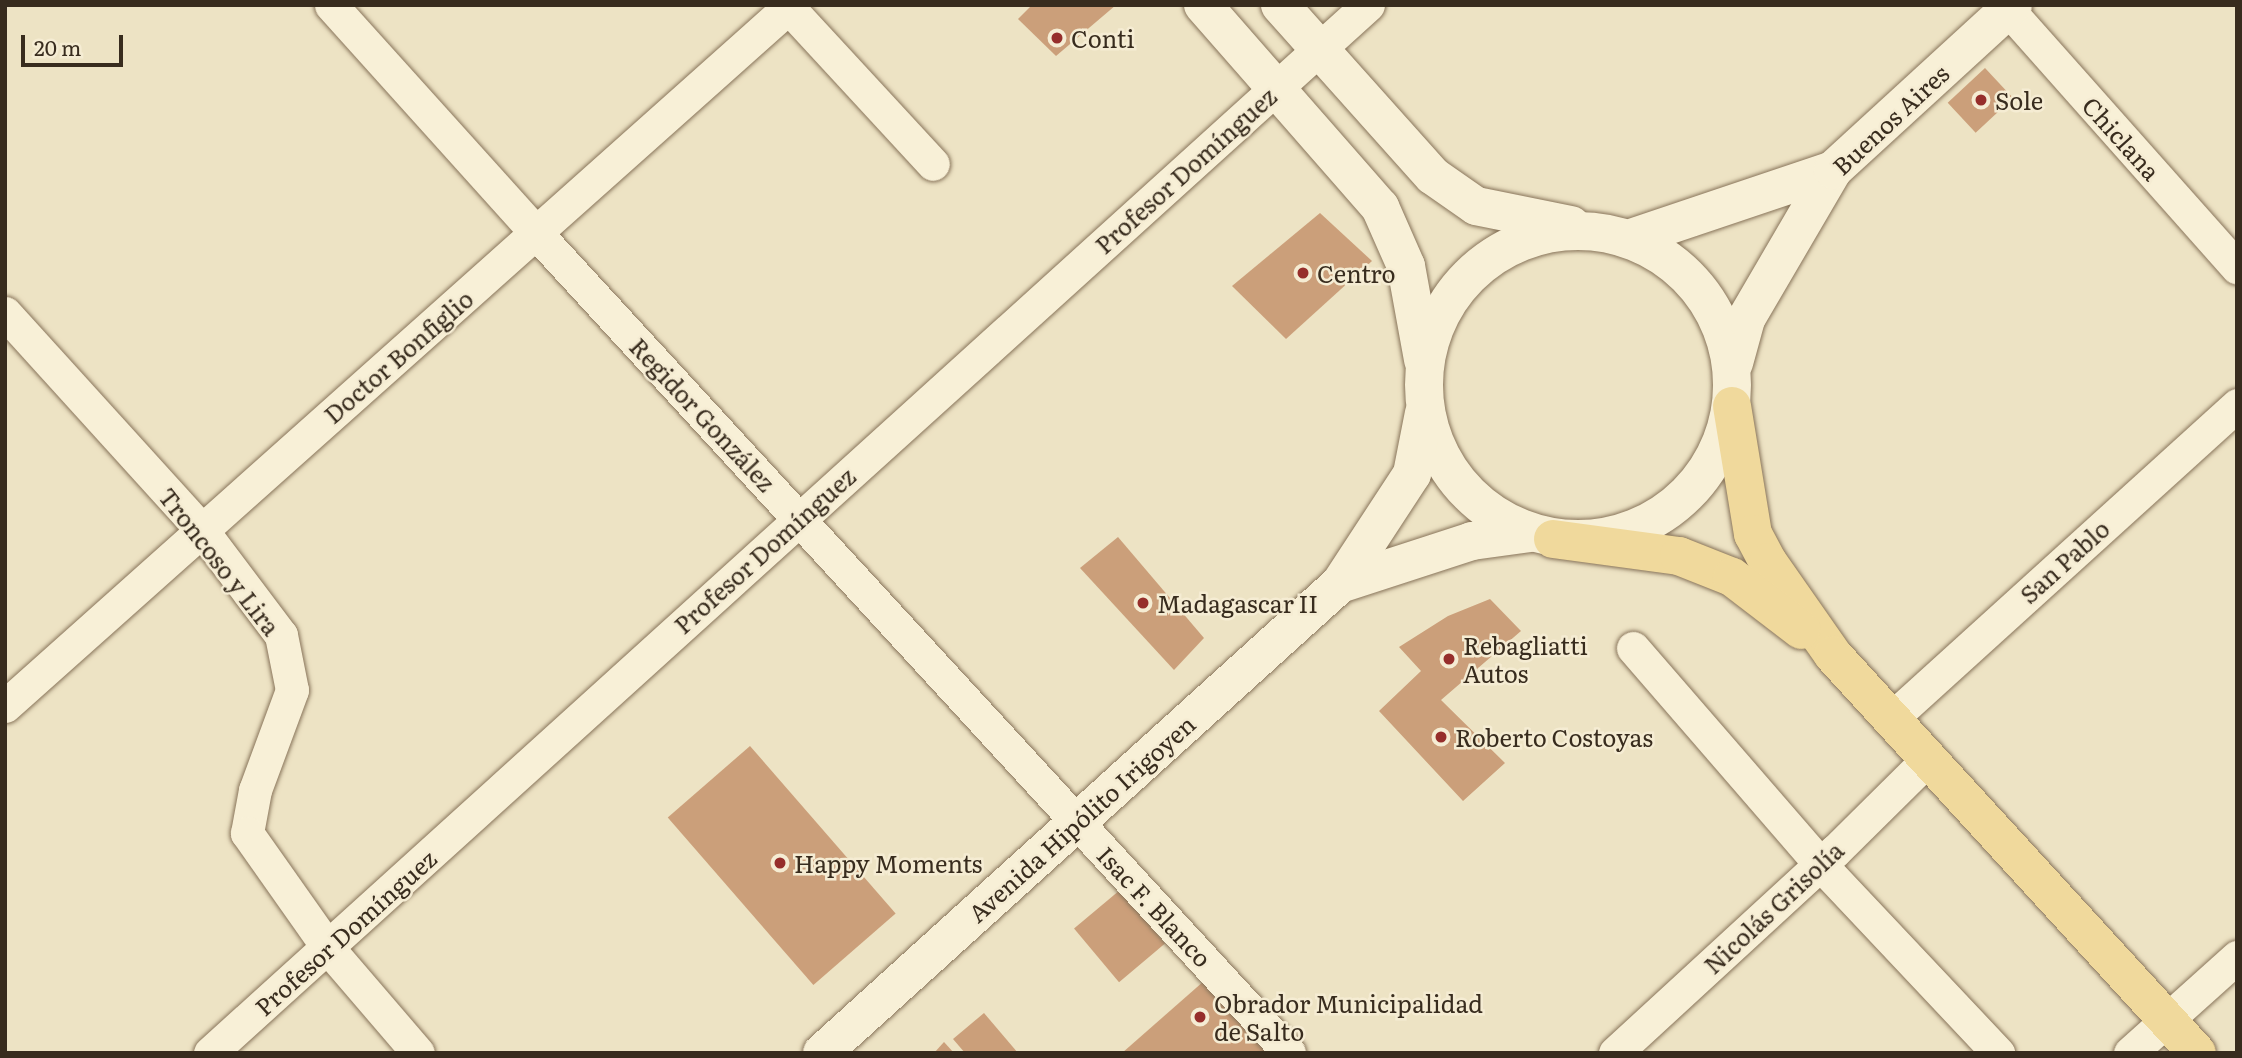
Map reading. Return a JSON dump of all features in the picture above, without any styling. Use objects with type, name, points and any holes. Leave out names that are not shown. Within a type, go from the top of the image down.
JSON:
[{"type":"main road","points":[[1732,406],[1753,534],[1768,562],[1833,655],[2197,1053]]},
{"type":"main road","points":[[1541,536],[1679,556],[1732,577],[1833,655]]},
{"type":"street","name":"Regidor González","points":[[331,5],[537,234],[1077,821]]},
{"type":"street","points":[[1203,5],[1380,207],[1406,266],[1424,366],[1425,411],[1437,451],[1460,487],[1492,515],[1541,536]]},
{"type":"street","points":[[1280,5],[1433,176],[1476,206],[1621,234],[1690,276],[1717,313],[1734,363]]},
{"type":"street","name":"Profesor Domínguez","points":[[210,1053],[1368,5]]},
{"type":"street","name":"Doctor Bonfiglio","points":[[5,706],[790,6]]},
{"type":"street","points":[[790,6],[933,164]]},
{"type":"street","name":"Buenos Aires","points":[[1734,363],[1746,319],[1833,170],[2008,7]]},
{"type":"street","name":"Chiclana","points":[[2008,7],[2237,267]]},
{"type":"street","points":[[1424,366],[1440,316],[1469,276],[1509,246],[1556,231],[1621,234],[1833,170]]},
{"type":"street","name":"Troncoso y Lira","points":[[5,313],[201,529],[281,635],[292,690],[255,790],[247,833],[328,948],[418,1053]]},
{"type":"street","name":"Avenida Hipólito Irigoyen","points":[[1340,584],[1472,541],[1541,536],[1602,539],[1648,524],[1688,495],[1717,456],[1732,406],[1734,363]]},
{"type":"street","name":"San Pablo","points":[[1892,718],[2237,405]]},
{"type":"street","name":"Avenida Hipólito Irigoyen","points":[[822,1053],[1340,584],[1412,474],[1425,411]]},
{"type":"street","points":[[1633,648],[1820,864],[1998,1053]]},
{"type":"street","name":"Nicolás Grisolía","points":[[1615,1053],[1820,864],[1928,758]]},
{"type":"street","name":"Isac F. Blanco","points":[[1077,821],[1289,1053]]},
{"type":"street","points":[[2130,1053],[2237,957]]},
{"type":"building","name":"Conti","points":[[1032,5],[1116,5],[1056,56],[1018,19]]},
{"type":"building","name":"Sole","points":[[1985,68],[2013,98],[1976,133],[1948,103]]},
{"type":"building","name":"Centro","points":[[1320,213],[1372,261],[1286,339],[1232,286]]},
{"type":"building","name":"Madagascar II","points":[[1118,537],[1204,638],[1174,670],[1080,568]]},
{"type":"building","points":[[1490,599],[1521,631],[1441,700],[1505,763],[1463,801],[1379,711],[1421,671],[1399,647],[1448,616]]},
{"type":"building","name":"Happy Moments","points":[[750,746],[896,914],[813,985],[668,818]]},
{"type":"building","points":[[1120,890],[1165,944],[1119,982],[1074,929]]},
{"type":"building","name":"Obrador Municipalidad de Salto","points":[[1204,981],[1269,1053],[1122,1053]]},
{"type":"building","points":[[984,1013],[1018,1053],[965,1053],[953,1039]]},
{"type":"building","points":[[944,1042],[954,1053],[934,1053]]},
{"type":"place","name":"Conti","points":[[1057,38]]},
{"type":"place","name":"Sole","points":[[1981,100]]},
{"type":"place","name":"Centro","points":[[1303,273]]},
{"type":"place","name":"Madagascar II","points":[[1143,603]]},
{"type":"place","name":"Rebagliatti Autos","points":[[1449,659]]},
{"type":"place","name":"Roberto Costoyas","points":[[1441,737]]},
{"type":"place","name":"Happy Moments","points":[[780,863]]},
{"type":"place","name":"Obrador Municipalidad de Salto","points":[[1200,1017]]}]
